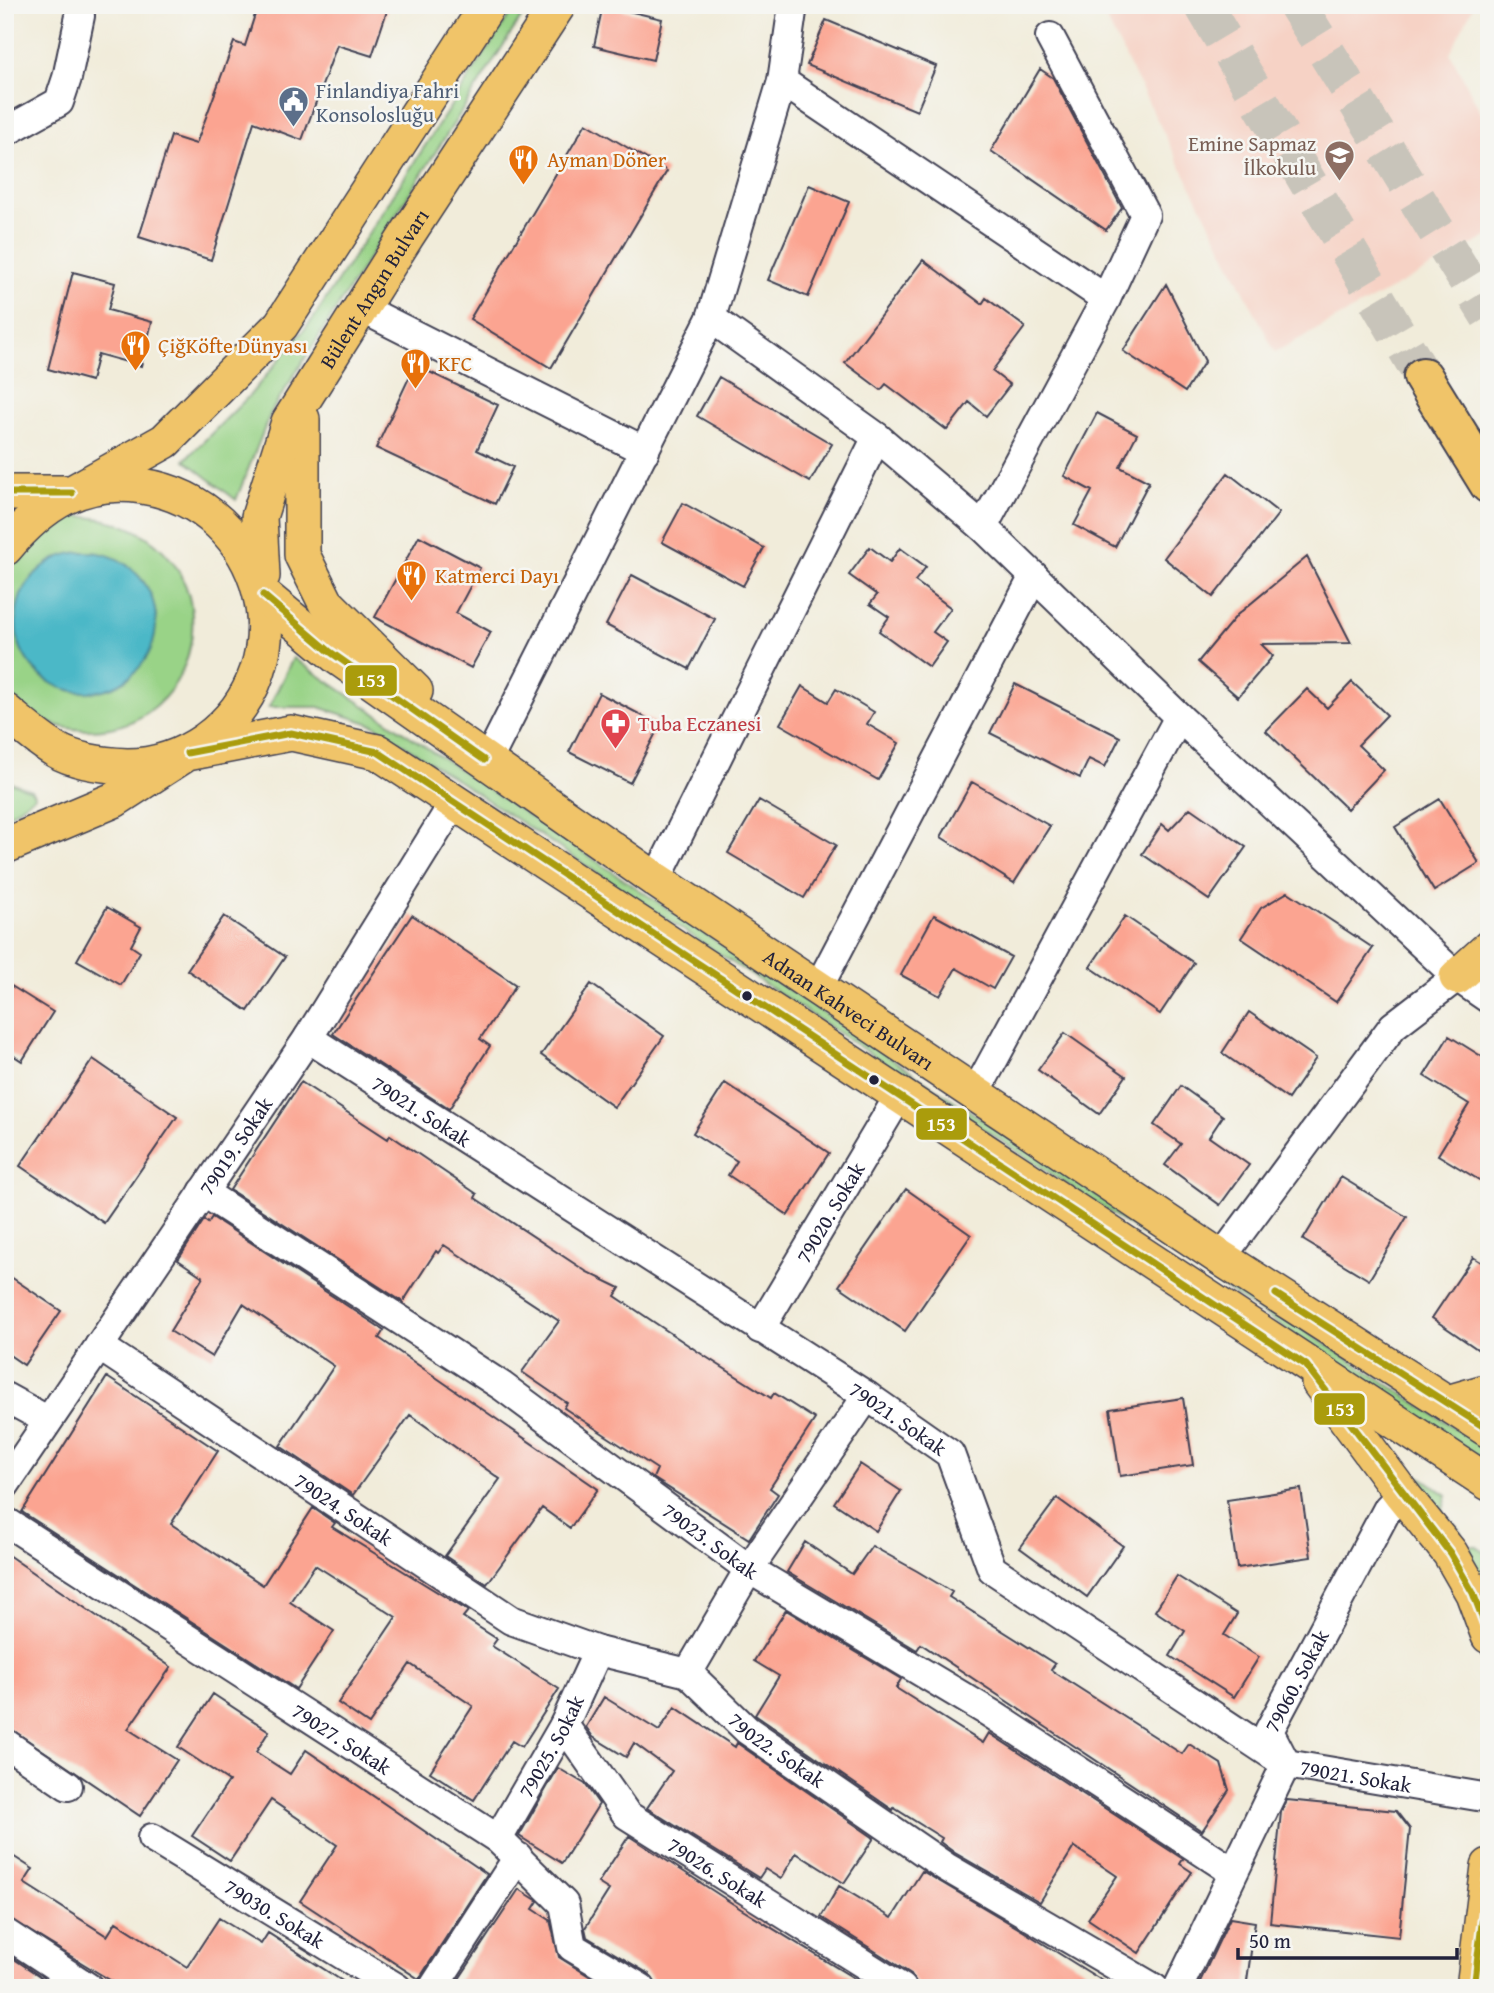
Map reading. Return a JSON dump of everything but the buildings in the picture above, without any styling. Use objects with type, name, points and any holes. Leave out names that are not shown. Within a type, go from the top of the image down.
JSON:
[{"type":"highway","points":[[1423,377],[1489,484]]},
{"type":"main road","points":[[5,548],[30,517],[165,441],[281,325],[488,5]]},
{"type":"main road","name":"Bülent Angın Bulvarı","points":[[5,846],[114,800],[224,726],[250,690],[265,644],[259,517],[289,422],[558,5]]},
{"type":"main road","points":[[302,401],[302,555],[326,603],[487,762]]},
{"type":"main road","points":[[5,493],[72,493],[120,483],[169,490],[211,514],[244,550],[263,595]]},
{"type":"main road","name":"Adnan Kahveci Bulvarı","points":[[263,595],[329,651],[656,880],[820,986],[1221,1258],[1447,1403]]},
{"type":"main road","points":[[5,711],[56,750],[99,765],[144,766],[187,753],[291,733],[378,752],[1489,1483]]},
{"type":"main road","points":[[1457,977],[1489,948]]},
{"type":"main road","points":[[1306,1365],[1402,1494],[1450,1553],[1473,1593],[1489,1636]]},
{"type":"main road","points":[[1447,1403],[1489,1391]]},
{"type":"main road","points":[[1447,1403],[1489,1430]]},
{"type":"main road","points":[[1474,1988],[1489,1866]]},
{"type":"street","points":[[5,132],[59,102],[70,66],[79,5]]},
{"type":"street","points":[[487,762],[711,318],[782,81],[793,5]]},
{"type":"street","points":[[983,527],[1106,299],[1145,215],[1050,37]]},
{"type":"street","points":[[782,81],[1106,299]]},
{"type":"street","points":[[361,308],[645,452]]},
{"type":"street","points":[[711,318],[877,438],[983,527],[1179,717],[1457,977],[1489,999]]},
{"type":"street","points":[[656,880],[877,438]]},
{"type":"street","points":[[820,986],[1034,576]]},
{"type":"street","points":[[976,1092],[1179,717]]},
{"type":"street","name":"79019. Sokak","points":[[5,1485],[307,1038],[455,801]]},
{"type":"street","points":[[1221,1258],[1393,1026],[1457,977]]},
{"type":"street","name":"79021. Sokak","points":[[307,1038],[867,1396],[950,1454],[992,1569],[1286,1764],[1489,1798]]},
{"type":"street","name":"79020. Sokak","points":[[760,1329],[899,1096]]},
{"type":"street","name":"79023. Sokak","points":[[203,1192],[502,1386],[749,1569],[990,1713],[1232,1871]]},
{"type":"street","name":"79024. Sokak","points":[[99,1346],[511,1620],[598,1651],[688,1674]]},
{"type":"street","points":[[688,1674],[749,1569],[867,1396]]},
{"type":"street","points":[[5,1397],[47,1420]]},
{"type":"street","name":"79060. Sokak","points":[[1178,1988],[1232,1871],[1286,1764],[1269,1731],[1388,1508],[1402,1494]]},
{"type":"street","name":"79027. Sokak","points":[[5,1521],[508,1848],[564,1904],[572,1947],[641,1988]]},
{"type":"street","name":"79025. Sokak","points":[[433,1988],[508,1848],[598,1651]]},
{"type":"street","name":"79022. Sokak","points":[[688,1674],[747,1730],[946,1867],[1154,1988]]},
{"type":"street","name":"79026. Sokak","points":[[564,1725],[627,1815],[902,1988]]},
{"type":"street","points":[[5,1743],[68,1786]]},
{"type":"street","name":"79030. Sokak","points":[[152,1838],[397,1988]]},
{"type":"street","points":[[5,1933],[89,1988]]},
{"type":"shaded area","name":"Emine Sapmaz İlkokulu","points":[[1099,5],[1474,5],[1450,53],[1489,128],[1489,236],[1275,352]]},
{"type":"green space","points":[[516,5],[529,5],[271,412],[236,500],[185,460],[250,395],[313,319]]},
{"type":"green space","points":[[73,516],[127,527],[164,552],[186,586],[192,626],[185,664],[164,698],[131,722],[86,730],[63,727],[32,715],[5,693],[5,552],[46,523]],"holes":[[[143,581],[156,615],[112,687],[76,690],[42,677]]]},
{"type":"green space","points":[[293,658],[1082,1186],[1489,1450],[1489,1464],[374,725],[319,707],[269,707]]},
{"type":"green space","points":[[5,780],[31,790],[35,796],[5,818]]},
{"type":"green space","points":[[1381,1450],[1447,1495],[1442,1513],[1461,1534],[1455,1539]]},
{"type":"green space","points":[[1477,1546],[1489,1556],[1489,1598],[1463,1550]]},
{"type":"water","points":[[86,552],[113,558],[135,573],[150,595],[156,622],[150,649],[135,671],[113,686],[86,692],[59,686],[37,671],[22,649],[16,622],[22,595],[37,573],[59,558]]},
{"type":"tunnel","points":[[1203,5],[1423,377]]},
{"type":"tunnel","points":[[1297,5],[1489,316]]},
{"type":"transit line","name":"153","points":[[5,493],[72,493]]},
{"type":"transit line","name":"153","points":[[263,595],[329,651],[484,760]]},
{"type":"transit line","name":"153","points":[[187,753],[291,733],[378,752],[1306,1365],[1450,1553],[1473,1593],[1489,1635]]},
{"type":"transit line","name":"153","points":[[1276,1294],[1489,1430]]},
{"type":"transit line","name":"153","points":[[1474,1988],[1489,1868]]},
{"type":"place","name":"Finlandiya Fahri Konsolosluğu","points":[[293,129]]},
{"type":"place","name":"Emine Sapmaz İlkokulu","points":[[1339,182]]},
{"type":"place","name":"Ayman Döner","points":[[524,186]]},
{"type":"place","name":"ÇiğKöfte Dünyası","points":[[135,372]]},
{"type":"place","name":"KFC","points":[[415,390]]},
{"type":"place","name":"Katmerci Dayı","points":[[412,602]]},
{"type":"place","name":"Tuba Eczanesi","points":[[615,750]]}]
